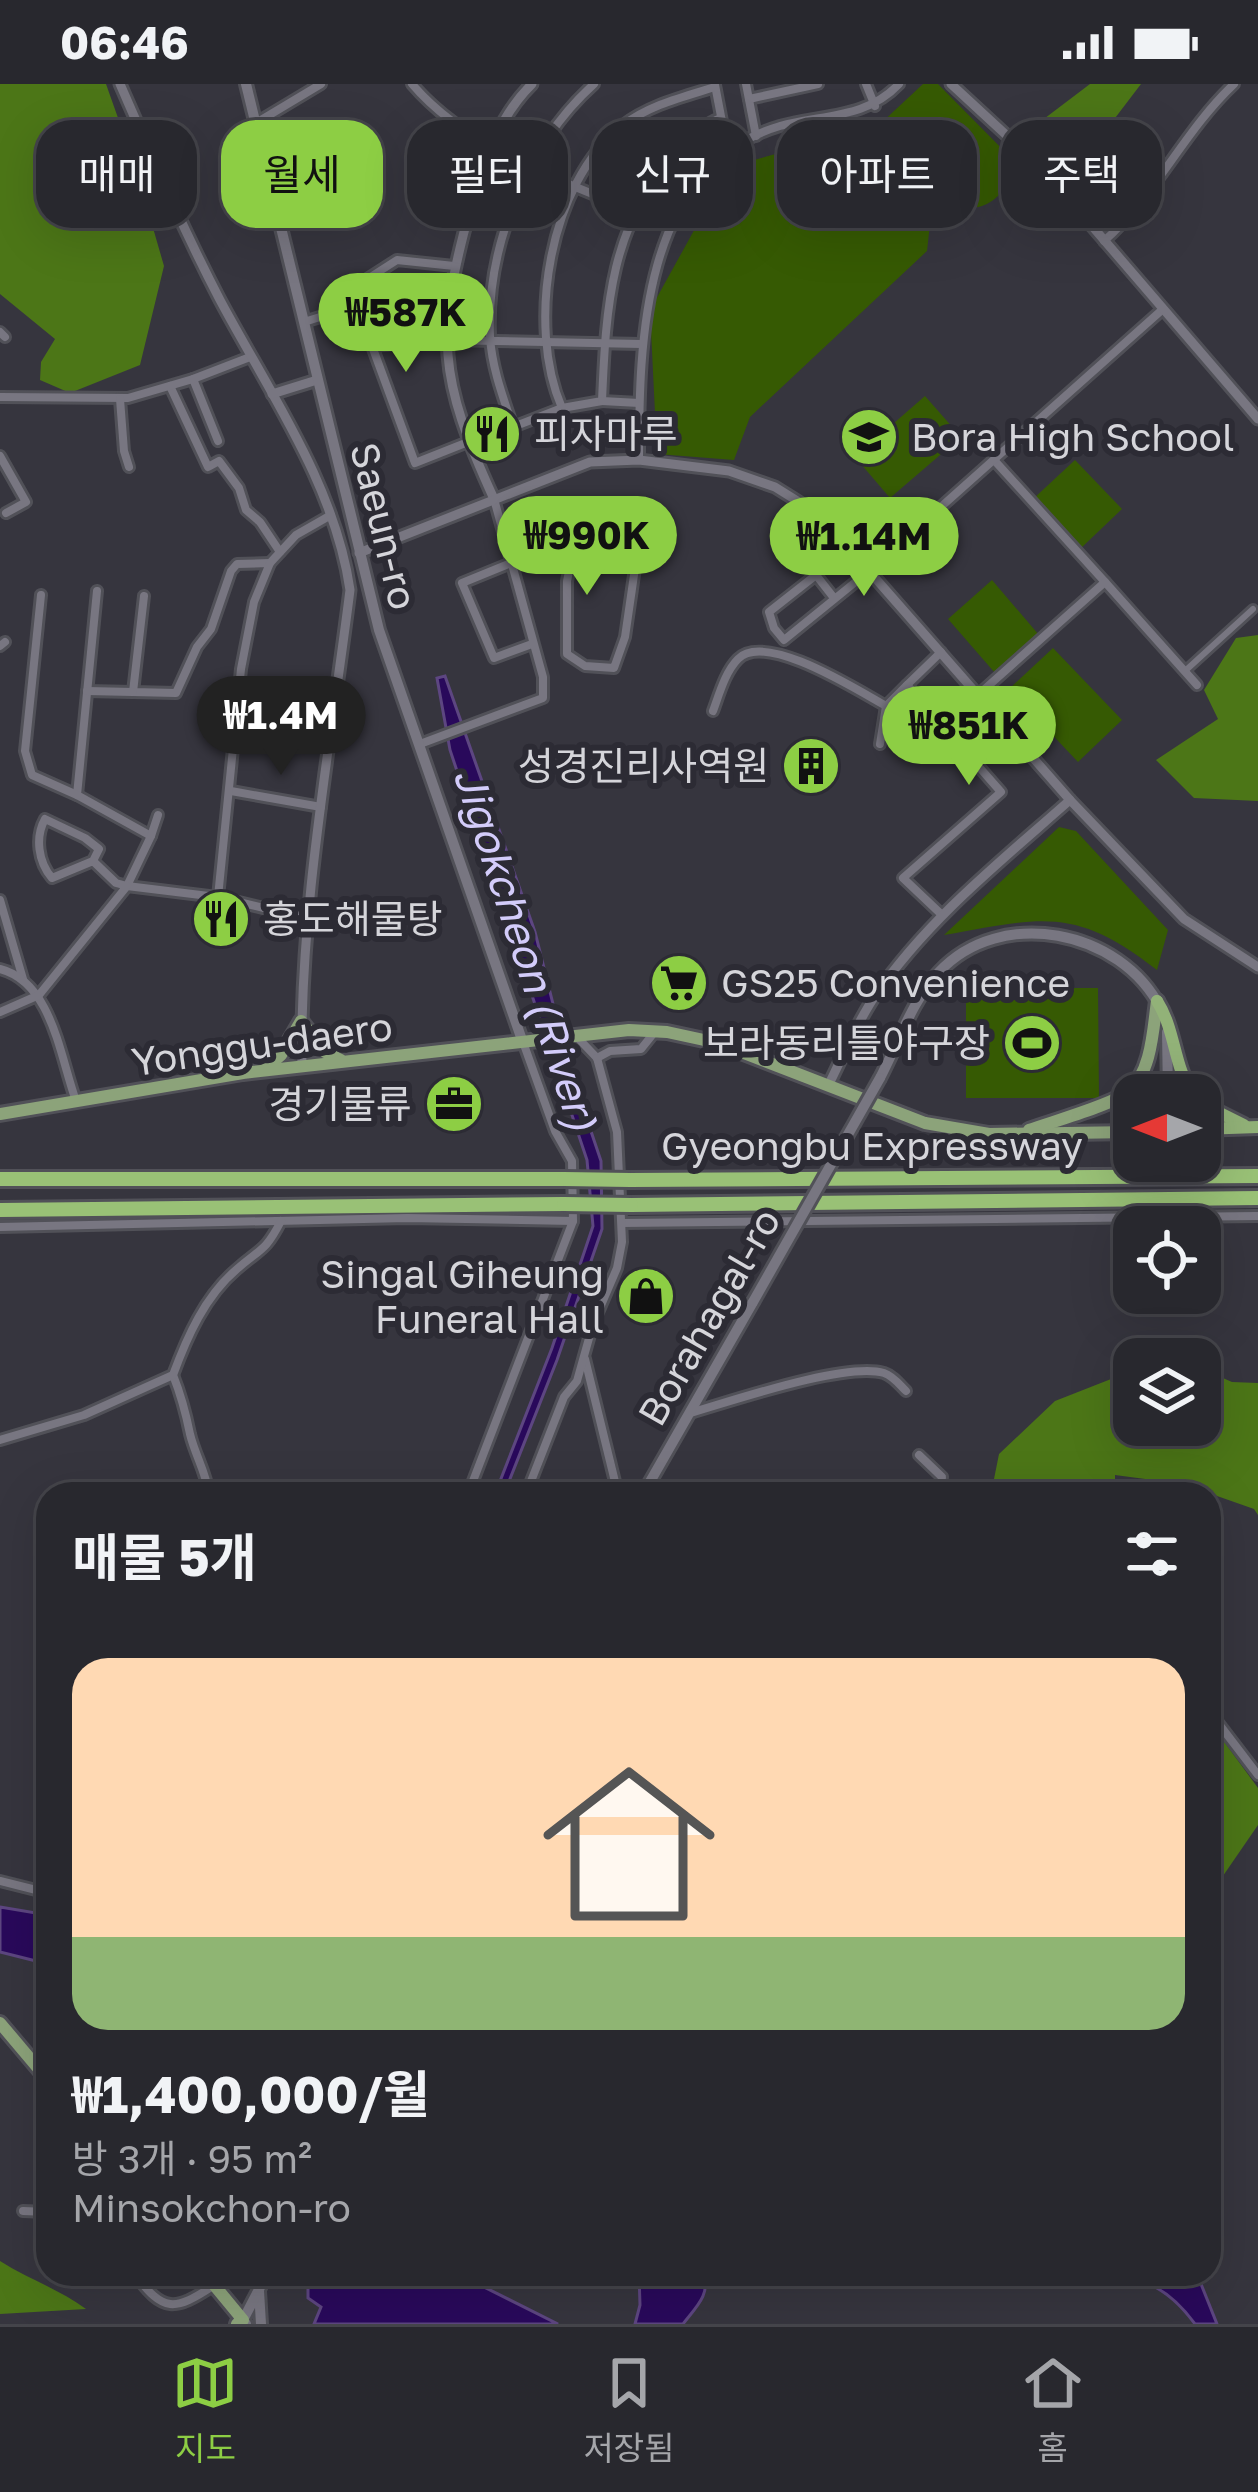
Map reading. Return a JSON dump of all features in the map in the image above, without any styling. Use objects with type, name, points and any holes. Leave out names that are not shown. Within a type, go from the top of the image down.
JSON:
[{"type":"highway","points":[[1157,1001],[1170,1022],[1183,1074]]},
{"type":"highway","points":[[1221,1112],[1254,1127]]},
{"type":"highway","points":[[1221,1129],[1254,1127]]},
{"type":"highway","name":"Gyeongbu Expressway","points":[[0,1178],[1258,1176]]},
{"type":"highway","name":"Gyeongbu Expressway","points":[[0,1210],[1258,1198]]},
{"type":"main road","name":"Saeun-ro","points":[[246,84],[255,120]]},
{"type":"main road","name":"Saeun-ro","points":[[281,228],[359,553],[398,690],[426,742],[528,1040]]},
{"type":"main road","name":"Borahagal-ro","points":[[650,1482],[938,973],[969,947],[988,940],[1032,933],[1078,938],[1127,968],[1157,1001]]},
{"type":"main road","points":[[1015,1135],[1128,1092],[1142,1072],[1152,1043],[1157,1001]]},
{"type":"main road","points":[[1157,1001],[1166,1022],[1167,1074]]},
{"type":"main road","points":[[264,1070],[281,1055],[301,1022],[326,1052],[342,1061]]},
{"type":"main road","points":[[581,1035],[655,1031],[718,1042],[925,1124],[1015,1135],[1113,1133]]},
{"type":"main road","name":"Yonggu-daero","points":[[0,1114],[264,1070],[581,1035]]},
{"type":"main road","points":[[0,2023],[36,2066]]},
{"type":"main road","points":[[214,2286],[242,2323],[261,2286]]},
{"type":"main road","points":[[261,2324],[263,2286]]},
{"type":"street","points":[[120,84],[185,233],[272,394],[344,545],[350,590],[310,919],[302,1066]]},
{"type":"street","points":[[412,84],[450,120]]},
{"type":"street","points":[[506,120],[532,84]]},
{"type":"street","points":[[560,120],[594,84]]},
{"type":"street","points":[[746,84],[756,136]]},
{"type":"street","points":[[749,99],[818,84]]},
{"type":"street","points":[[866,84],[875,106]]},
{"type":"street","points":[[753,138],[779,127],[875,106],[899,84]]},
{"type":"street","points":[[952,84],[1042,169],[1258,419]]},
{"type":"street","points":[[1104,241],[1136,212],[1234,84]]},
{"type":"street","points":[[261,120],[317,85]]},
{"type":"street","points":[[562,408],[544,342],[544,304],[550,265],[589,160],[621,126],[652,107],[715,86],[722,118],[716,120]]},
{"type":"street","points":[[568,181],[592,192]]},
{"type":"street","points":[[426,742],[542,698],[542,676],[494,499],[468,442],[450,381],[445,340],[454,266],[465,228]]},
{"type":"street","points":[[508,228],[490,295],[490,341],[497,383],[513,427],[562,408],[602,401],[639,403]]},
{"type":"street","points":[[602,401],[611,289],[629,228]]},
{"type":"street","points":[[639,460],[641,344],[669,228]]},
{"type":"street","points":[[304,322],[336,313],[358,285],[397,260],[454,266]]},
{"type":"street","points":[[358,285],[372,346],[415,463],[468,442]]},
{"type":"street","points":[[834,598],[816,575],[770,612],[773,628],[784,640],[869,571],[1163,309]]},
{"type":"street","points":[[372,346],[445,340],[641,344]]},
{"type":"street","points":[[0,399],[120,399],[193,380],[250,356]]},
{"type":"street","points":[[193,380],[218,441]]},
{"type":"street","points":[[272,394],[317,380]]},
{"type":"street","points":[[170,386],[208,467],[219,461],[239,488],[246,510],[280,552]]},
{"type":"street","points":[[120,399],[129,467]]},
{"type":"street","points":[[1,460],[26,502],[6,513]]},
{"type":"street","points":[[359,553],[590,462],[639,460],[729,471],[775,487],[799,502],[869,571],[1070,800],[1184,919],[1258,967]]},
{"type":"street","points":[[994,460],[1197,685]]},
{"type":"street","points":[[579,524],[567,581],[567,654],[584,666],[614,668],[625,637],[643,512]]},
{"type":"street","points":[[218,897],[241,669],[254,602],[270,562],[296,535],[332,515]]},
{"type":"street","points":[[87,691],[176,693],[197,647],[211,629],[231,572],[237,564],[270,562]]},
{"type":"street","points":[[512,563],[462,583],[494,658],[532,644]]},
{"type":"street","points":[[978,694],[1105,582]]},
{"type":"street","points":[[77,795],[97,591]]},
{"type":"street","points":[[40,596],[26,751],[32,775],[151,836]]},
{"type":"street","points":[[133,692],[145,596]]},
{"type":"street","points":[[1185,671],[1253,609]]},
{"type":"street","points":[[713,711],[736,660],[748,651],[761,650],[822,672],[886,706]]},
{"type":"street","points":[[880,744],[886,706],[941,652]]},
{"type":"street","points":[[907,685],[1001,792],[903,878],[941,914]]},
{"type":"street","points":[[231,790],[322,808]]},
{"type":"street","points":[[828,1086],[876,995],[941,914],[1070,800]]},
{"type":"street","points":[[0,1012],[39,994],[127,886],[158,815]]},
{"type":"street","points":[[50,895],[52,878],[44,869],[37,833],[41,817],[99,849],[93,860],[52,878]]},
{"type":"street","points":[[93,860],[116,883],[127,886],[218,897],[310,919]]},
{"type":"street","points":[[0,900],[23,981]]},
{"type":"street","points":[[0,969],[16,973],[39,994],[76,1102]]},
{"type":"street","points":[[598,1058],[610,1051],[641,1049],[655,1031]]},
{"type":"street","points":[[531,1482],[564,1396],[577,1381],[593,1324],[617,1268],[622,1222],[617,1132],[598,1058],[581,1035]]},
{"type":"street","points":[[473,1482],[573,1222],[572,1161],[556,1131],[528,1040]]},
{"type":"street","points":[[622,1222],[1258,1216]]},
{"type":"street","points":[[0,1227],[281,1220],[573,1222]]},
{"type":"street","points":[[207,1482],[173,1375],[186,1334],[234,1271],[268,1248],[281,1220]]},
{"type":"street","points":[[584,1358],[615,1482]]},
{"type":"street","points":[[688,1413],[818,1377],[878,1372],[889,1374],[906,1391]]},
{"type":"street","points":[[0,1440],[84,1414],[173,1375]]},
{"type":"street","points":[[919,1455],[943,1477],[942,1482]]},
{"type":"street","points":[[1221,1726],[1258,1774]]},
{"type":"street","points":[[0,1881],[36,1890]]},
{"type":"street","points":[[22,2211],[36,2212]]},
{"type":"street","points":[[144,2286],[172,2306],[182,2305],[203,2286]]},
{"type":"green space","points":[[0,84],[106,84],[119,120],[36,120],[36,228],[153,228],[164,266],[140,365],[70,393],[40,380],[41,362],[55,339],[0,294]]},
{"type":"green space","points":[[923,84],[938,84],[974,120],[884,120]]},
{"type":"green space","points":[[1090,84],[1141,84],[1114,120],[1042,120]]},
{"type":"green space","points":[[977,123],[1001,148],[1001,192],[977,207]]},
{"type":"green space","points":[[777,154],[777,228],[930,228],[927,251],[750,417],[734,460],[657,454],[650,310],[695,228],[753,228],[753,160]]},
{"type":"green space","points":[[925,396],[961,437],[890,498],[855,457]]},
{"type":"green space","points":[[1075,460],[1122,509],[1079,550],[1032,500]]},
{"type":"green space","points":[[992,580],[1039,635],[995,673],[948,619]]},
{"type":"green space","points":[[1258,635],[1258,801],[1194,798],[1156,760],[1218,719],[1204,690],[1236,638]]},
{"type":"green space","points":[[1053,648],[1122,720],[1078,762],[1009,689]]},
{"type":"green space","points":[[1059,827],[1076,831],[1168,930],[1157,970],[1102,935],[1056,922],[1032,921],[944,935]]},
{"type":"green space","name":"보라동리틀야구장","points":[[966,988],[1098,988],[1099,1098],[966,1098]]},
{"type":"green space","points":[[1221,1377],[1258,1383],[1258,1515],[1254,1509],[1221,1497],[1221,1482],[1115,1475],[1115,1482],[993,1482],[999,1454],[1055,1401],[1113,1378],[1113,1446],[1221,1446]]},
{"type":"green space","points":[[1221,1737],[1258,1788],[1258,1825],[1221,1879]]},
{"type":"green space","points":[[0,2261],[36,2280],[36,2286],[46,2286],[86,2309],[0,2314]]},
{"type":"water","name":"Jigokcheon (River)","points":[[445,676],[535,932],[567,1060],[601,1161],[602,1229],[509,1482],[500,1482],[593,1226],[587,1160],[450,750],[437,678]]},
{"type":"water","points":[[0,1907],[36,1913],[36,1961],[0,1952]]},
{"type":"water","points":[[308,2286],[482,2286],[558,2324],[314,2324],[321,2307],[308,2298]]},
{"type":"water","points":[[639,2286],[705,2286],[704,2295],[683,2324],[635,2324]]},
{"type":"water","points":[[1152,2286],[1202,2286],[1217,2324],[1195,2324]]},
{"type":"place","name":"피자마루","points":[[492,434]]},
{"type":"place","name":"Bora High School","points":[[869,437]]},
{"type":"place","name":"성경진리사역원","points":[[811,766]]},
{"type":"place","name":"홍도해물탕","points":[[221,919]]},
{"type":"place","name":"GS25 Convenience","points":[[679,983]]},
{"type":"place","name":"보라동리틀야구장","points":[[1032,1043]]},
{"type":"place","name":"경기물류","points":[[454,1104]]},
{"type":"place","name":"Singal Giheung Funeral Hall","points":[[646,1296]]}]
